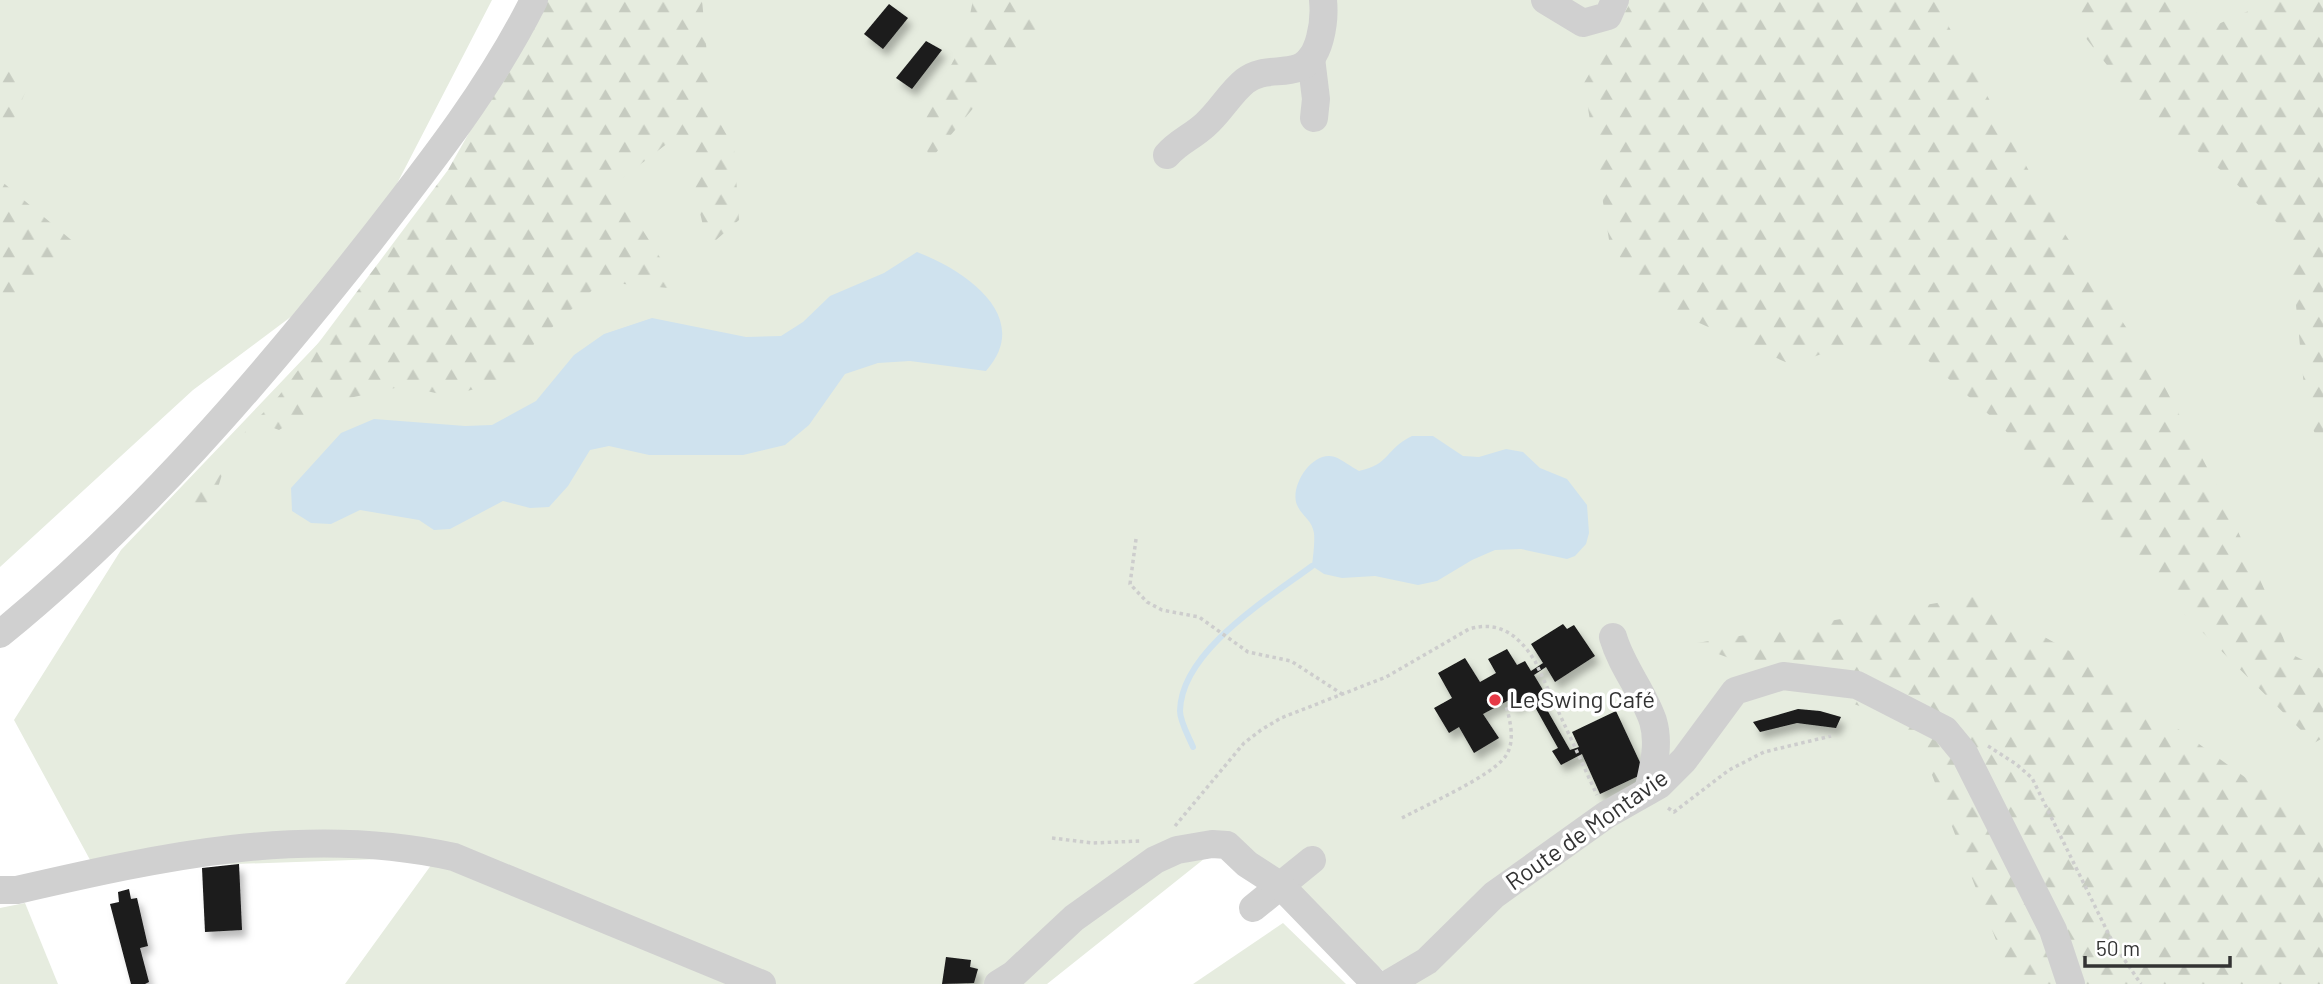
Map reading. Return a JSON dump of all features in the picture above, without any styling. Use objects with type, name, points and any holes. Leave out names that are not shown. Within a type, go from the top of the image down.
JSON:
[{"type":"street","points":[[0,634],[81,565],[289,344],[445,145],[512,44],[534,0]]},
{"type":"street","points":[[1314,118],[1316,99],[1311,58],[1320,36],[1323,0]]},
{"type":"street","points":[[1545,0],[1583,23],[1608,16],[1615,0]]},
{"type":"street","points":[[1167,156],[1179,141],[1203,127],[1246,80],[1258,74],[1298,68],[1311,58]]},
{"type":"street","points":[[1613,637],[1625,671],[1653,723],[1656,746],[1648,791]]},
{"type":"street","name":"Route de Montavie","points":[[1388,984],[1427,961],[1504,887],[1606,815],[1648,791],[1684,760],[1735,691],[1783,676],[1857,685],[1945,730],[1965,753],[2053,930],[2071,984]]},
{"type":"street","points":[[0,890],[17,890],[164,856],[244,847],[347,843],[408,847],[454,857],[762,984]]},
{"type":"street","points":[[998,984],[1014,974],[1074,918],[1155,860],[1195,845],[1227,845],[1247,864],[1281,886],[1376,984]]},
{"type":"street","points":[[1253,908],[1312,860]]},
{"type":"path","points":[[1136,539],[1129,574],[1130,584],[1135,592],[1162,610],[1199,617],[1248,652],[1291,662],[1342,694]]},
{"type":"path","points":[[1171,829],[1195,805],[1244,743],[1281,718],[1386,677],[1469,629],[1483,625],[1513,633],[1524,643],[1535,661]]},
{"type":"path","points":[[1402,818],[1492,768],[1506,756],[1511,724],[1506,705]]},
{"type":"path","points":[[1981,742],[2016,764],[2032,778],[2113,943],[2141,984]]},
{"type":"path","points":[[1052,838],[1093,844],[1148,840]]},
{"type":"green space","points":[[0,0],[492,0],[388,201],[308,304],[193,390],[0,567]]},
{"type":"green space","points":[[544,0],[702,0],[712,109],[734,148],[739,220],[708,247],[687,157],[673,139],[614,185],[680,289],[601,282],[530,348],[504,381],[449,396],[404,386],[322,404],[279,430],[271,427],[262,431],[225,465],[210,513],[197,503],[174,508],[278,397],[448,170]]},
{"type":"green space","points":[[594,0],[2323,0],[2323,984],[1401,984],[1219,847],[1047,984],[345,984],[437,857],[95,869],[14,720],[121,550],[530,121]]},
{"type":"green space","points":[[973,0],[1035,0],[1036,33],[930,160],[919,125],[965,39]]},
{"type":"green space","points":[[1632,0],[1934,0],[2059,225],[2162,382],[2220,492],[2266,593],[2289,653],[2323,670],[2323,738],[2314,743],[2147,577],[1996,421],[1923,356],[1848,344],[1792,365],[1664,307],[1610,246],[1584,83]]},
{"type":"green space","points":[[2056,0],[2193,0],[2202,31],[2274,0],[2323,0],[2323,450],[2307,417],[2289,234],[2229,177],[2132,97]]},
{"type":"green space","points":[[0,57],[28,86],[0,151]]},
{"type":"green space","points":[[0,180],[76,244],[0,316]]},
{"type":"green space","points":[[1973,597],[2073,653],[2307,822],[2323,824],[2323,984],[2013,984],[1927,762],[1873,711],[1691,644]]},
{"type":"green space","points":[[25,903],[58,984],[0,984],[0,908]]},
{"type":"green space","points":[[1283,923],[1346,984],[1193,984]]},
{"type":"water","points":[[917,252],[936,260],[973,283],[988,298],[998,314],[1002,332],[999,351],[986,371],[910,361],[878,363],[845,374],[809,425],[785,445],[743,455],[649,455],[609,446],[590,450],[568,486],[549,507],[530,508],[503,501],[450,529],[434,530],[419,520],[360,510],[331,524],[311,523],[292,511],[291,488],[341,433],[374,419],[465,426],[492,425],[536,401],[574,355],[604,334],[652,318],[746,337],[781,336],[803,322],[830,296],[884,273]]},
{"type":"water","points":[[1412,436],[1433,436],[1463,456],[1479,457],[1506,449],[1523,452],[1540,468],[1567,479],[1587,505],[1589,533],[1586,544],[1575,556],[1567,559],[1521,549],[1495,550],[1437,581],[1418,585],[1375,576],[1342,578],[1324,574],[1312,566],[1314,533],[1295,497],[1296,488],[1305,471],[1319,458],[1327,456],[1338,458],[1359,471],[1369,468]]},
{"type":"building","points":[[889,4],[908,18],[883,49],[864,34]]},
{"type":"building","points":[[926,41],[942,50],[912,89],[896,78]]},
{"type":"building","points":[[1563,624],[1567,629],[1574,625],[1595,656],[1555,682],[1546,667],[1534,675],[1543,690],[1538,694],[1570,750],[1579,747],[1572,732],[1616,711],[1645,773],[1600,794],[1582,754],[1561,765],[1552,751],[1558,748],[1530,698],[1514,707],[1509,700],[1483,714],[1499,738],[1474,753],[1459,727],[1449,733],[1434,708],[1452,698],[1438,673],[1465,658],[1480,682],[1496,673],[1488,659],[1507,649],[1517,665],[1525,661],[1531,671],[1543,663],[1531,644]]},
{"type":"building","points":[[1798,709],[1841,717],[1836,728],[1797,723],[1760,732],[1753,722]]},
{"type":"building","points":[[239,864],[242,930],[205,932],[202,868]]},
{"type":"building","points":[[129,889],[131,899],[137,898],[148,946],[140,948],[149,982],[145,984],[131,984],[110,904],[119,902],[118,892]]},
{"type":"building","points":[[946,957],[971,960],[970,967],[978,969],[974,983],[942,984]]},
{"type":"waterway","points":[[1193,747],[1180,711],[1184,689],[1195,668],[1230,628],[1312,566]]},
{"type":"place","name":"Le Swing Café","points":[[1495,700]]}]
